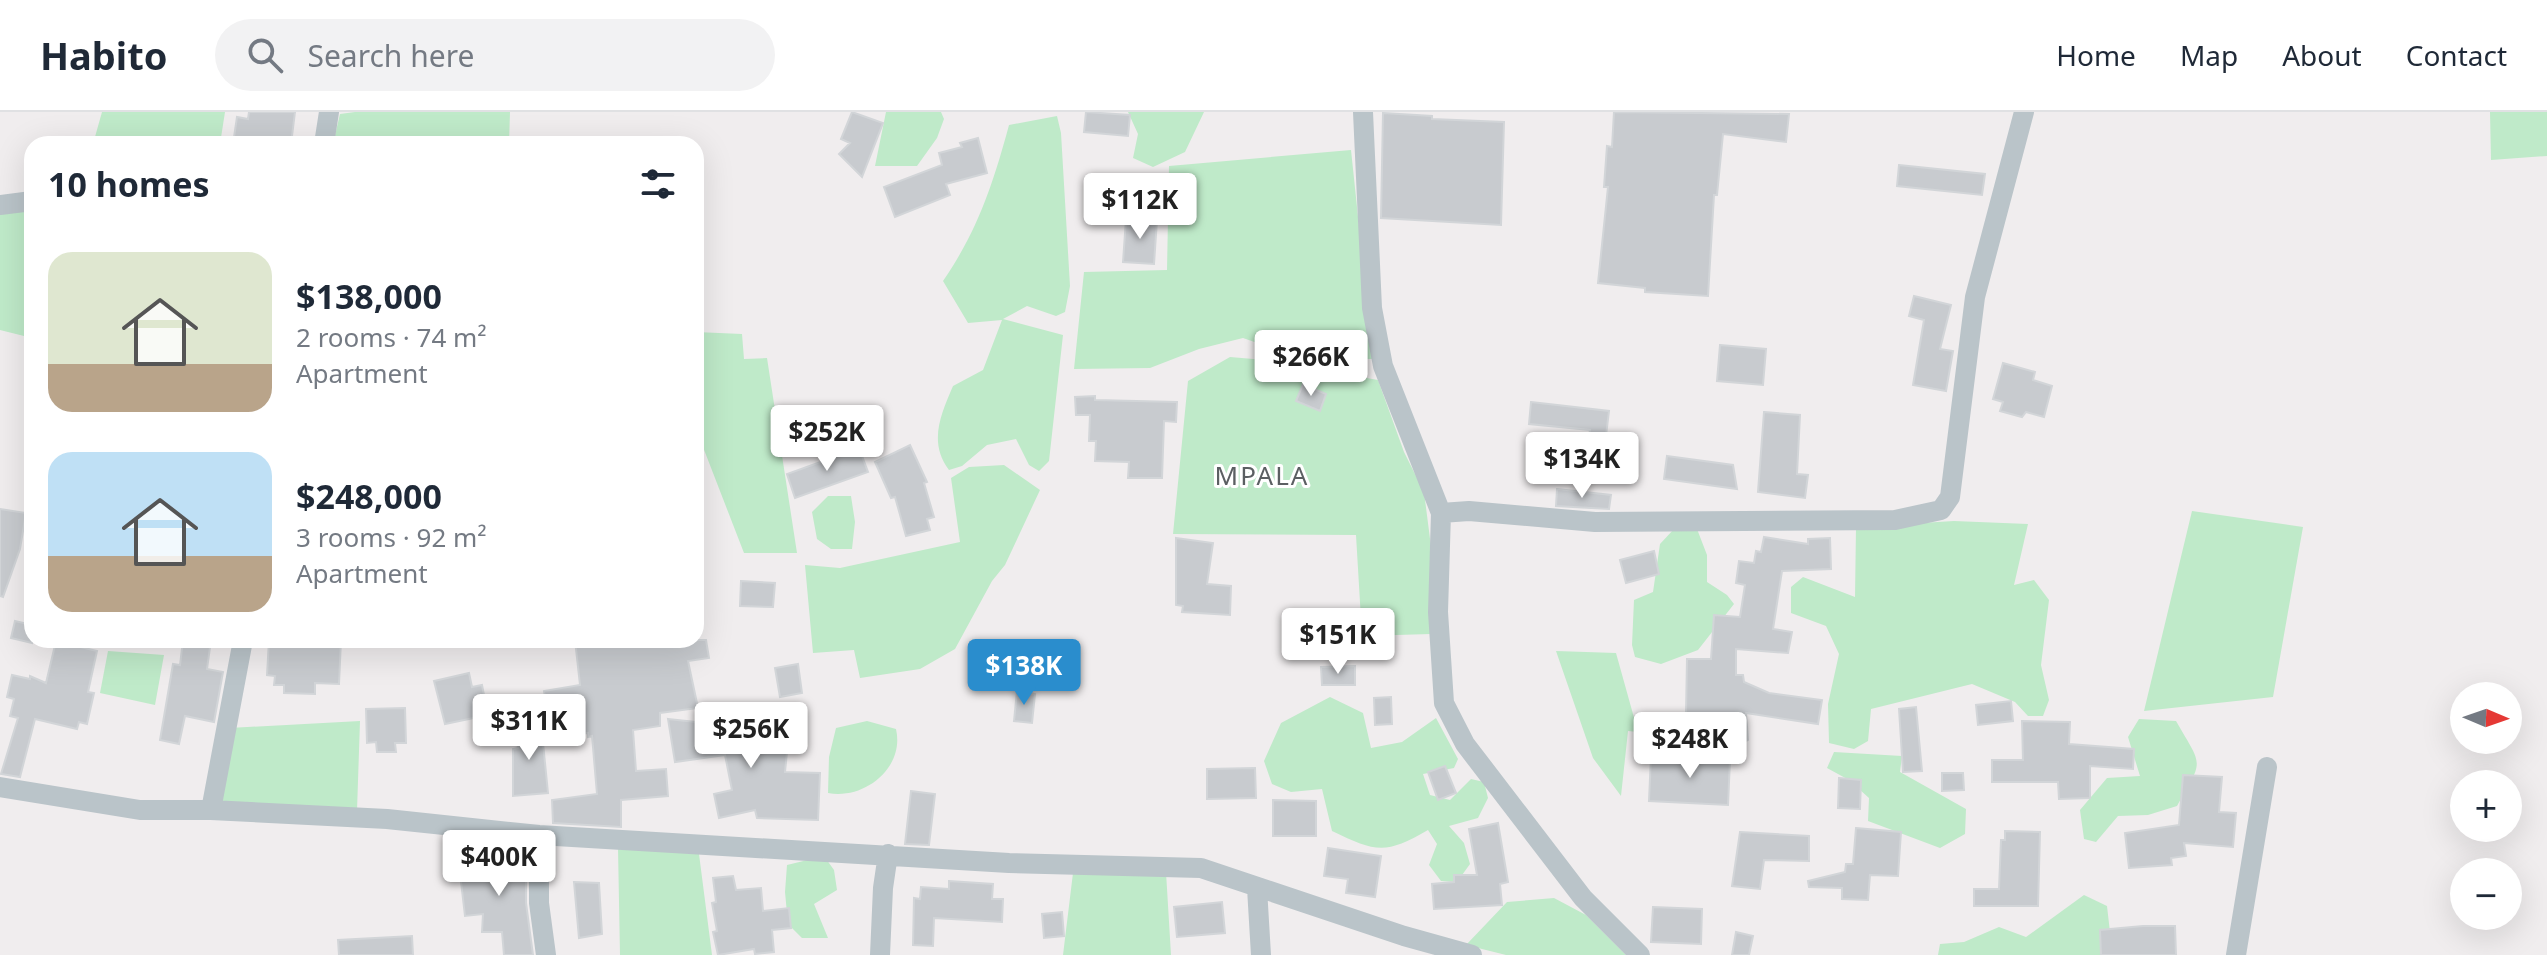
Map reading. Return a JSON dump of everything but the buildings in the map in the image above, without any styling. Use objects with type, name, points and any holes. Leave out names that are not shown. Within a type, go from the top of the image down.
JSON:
[{"type":"street","points":[[325,136],[329,112]]},
{"type":"street","points":[[1363,112],[1372,308],[1383,366],[1441,513],[1438,612],[1444,703],[1465,744],[1583,898],[1640,955]]},
{"type":"street","points":[[1441,513],[1469,511],[1595,522],[1895,520],[1941,510],[1950,497],[1975,297],[2024,112]]},
{"type":"street","points":[[0,205],[24,202]]},
{"type":"street","points":[[211,810],[241,648]]},
{"type":"street","points":[[2236,955],[2267,767]]},
{"type":"street","points":[[0,787],[140,810],[211,810],[387,819],[539,835],[1035,864],[1201,868],[1472,955]]},
{"type":"street","points":[[539,835],[539,903],[546,955]]},
{"type":"street","points":[[880,955],[881,909],[888,854]]},
{"type":"street","points":[[1257,888],[1261,955]]},
{"type":"green space","points":[[102,112],[225,112],[221,136],[95,136]]},
{"type":"green space","points":[[510,112],[509,136],[335,136],[340,114]]},
{"type":"green space","points":[[886,112],[941,112],[944,119],[937,138],[917,166],[875,166]]},
{"type":"green space","points":[[1128,112],[1204,112],[1185,152],[1153,167],[1133,158],[1138,134]]},
{"type":"green space","points":[[2490,112],[2547,112],[2547,156],[2491,160]]},
{"type":"green space","points":[[1057,116],[1061,133],[1070,286],[1065,312],[1056,316],[1027,306],[1003,319],[1063,335],[1049,461],[1039,471],[1029,465],[1016,439],[987,445],[962,466],[949,470],[939,449],[938,439],[944,407],[953,386],[983,370],[1002,320],[968,323],[943,281],[966,243],[983,206],[1009,125]]},
{"type":"green space","points":[[1351,150],[1373,359],[1334,359],[1243,338],[1199,349],[1150,368],[1074,369],[1084,272],[1167,270],[1169,166]]},
{"type":"green space","points":[[24,210],[24,336],[0,330],[0,212]]},
{"type":"green space","points":[[704,332],[742,334],[744,359],[767,358],[797,553],[744,553],[704,450]]},
{"type":"green space","points":[[1230,357],[1265,360],[1378,380],[1404,452],[1424,492],[1433,562],[1431,634],[1362,636],[1356,535],[1173,534],[1188,381]]},
{"type":"green space","points":[[1004,465],[1040,490],[1005,565],[992,581],[955,649],[920,669],[860,678],[854,650],[813,653],[805,565],[840,568],[960,542],[951,478],[969,467]]},
{"type":"green space","points":[[828,496],[851,496],[855,522],[852,549],[831,549],[817,539],[812,512]]},
{"type":"green space","points":[[2192,511],[2303,527],[2273,697],[2144,711]]},
{"type":"green space","points":[[1954,521],[2028,524],[2014,585],[2034,580],[2049,600],[2041,665],[2049,700],[2043,716],[2028,716],[2015,702],[1972,684],[1871,709],[1868,741],[1854,749],[1829,743],[1828,704],[1839,654],[1826,626],[1791,613],[1791,587],[1803,577],[1855,597],[1856,527]]},
{"type":"green space","points":[[1674,529],[1697,529],[1707,555],[1707,582],[1727,595],[1734,604],[1698,650],[1661,664],[1635,657],[1632,645],[1634,600],[1653,592],[1660,544]]},
{"type":"green space","points":[[108,651],[164,655],[155,705],[100,693]]},
{"type":"green space","points":[[1556,651],[1616,653],[1638,732],[1628,731],[1621,796],[1593,758]]},
{"type":"green space","points":[[1330,697],[1363,713],[1371,748],[1402,742],[1436,718],[1458,759],[1454,768],[1423,774],[1430,795],[1450,800],[1471,779],[1484,782],[1488,798],[1478,818],[1449,826],[1464,843],[1470,864],[1457,882],[1441,881],[1429,865],[1437,844],[1428,830],[1401,844],[1370,847],[1332,831],[1322,789],[1291,792],[1272,784],[1264,761],[1281,723]]},
{"type":"green space","points":[[2139,719],[2176,721],[2197,763],[2192,779],[2177,806],[2148,815],[2118,816],[2096,842],[2084,839],[2080,810],[2107,778],[2140,776],[2128,737]]},
{"type":"green space","points":[[360,721],[357,811],[216,803],[229,728]]},
{"type":"green space","points":[[867,721],[896,729],[897,743],[888,768],[868,786],[842,794],[828,793],[829,757],[836,728]]},
{"type":"green space","points":[[1834,752],[1902,756],[1900,772],[1966,809],[1965,834],[1940,848],[1868,821],[1869,798],[1849,780],[1827,768]]},
{"type":"green space","points":[[618,848],[699,854],[712,955],[620,955]]},
{"type":"green space","points":[[824,856],[834,870],[837,890],[814,904],[828,938],[802,938],[788,924],[785,892],[787,865]]},
{"type":"green space","points":[[1166,872],[1171,955],[1063,955],[1073,873]]},
{"type":"green space","points":[[2084,895],[2107,906],[2110,955],[1938,955],[1940,944],[1964,942],[1999,927],[2026,937]]},
{"type":"green space","points":[[1554,898],[1586,915],[1626,955],[1506,955],[1466,945],[1507,902]]},
{"type":"district","name":"MPALA","points":[[1262,476]]}]
